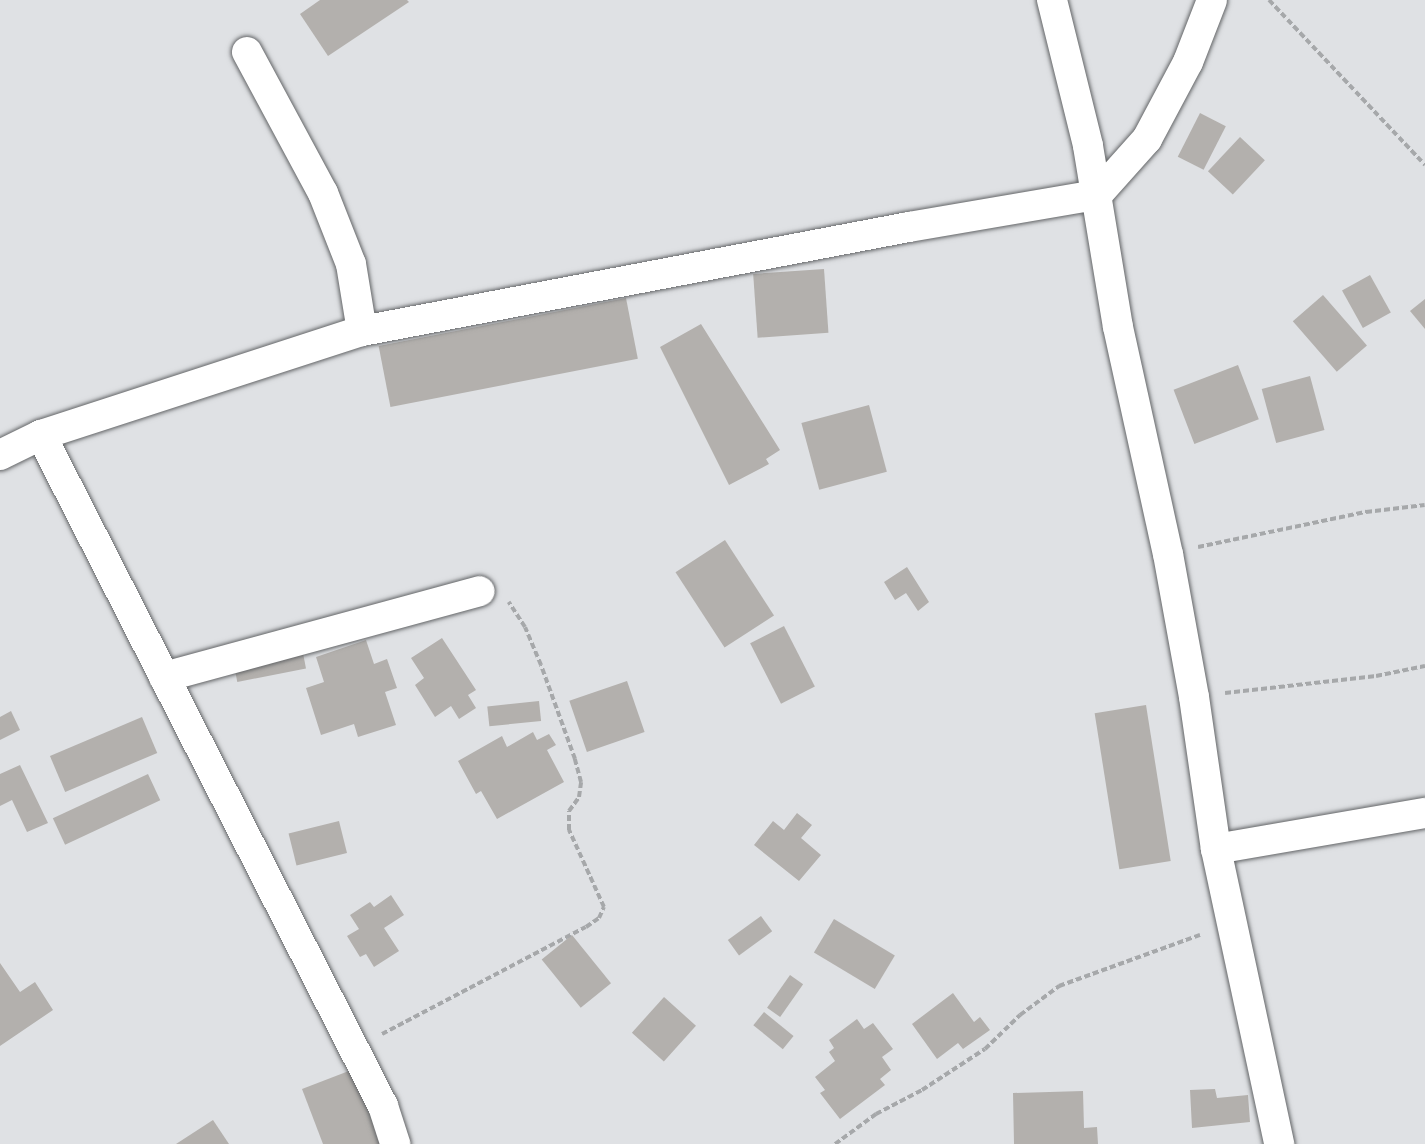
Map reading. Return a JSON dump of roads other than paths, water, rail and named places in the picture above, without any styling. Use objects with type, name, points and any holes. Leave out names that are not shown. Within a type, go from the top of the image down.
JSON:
[{"type":"street","points":[[1052,0],[1088,146],[1118,327],[1168,554],[1194,697],[1216,849],[1279,1144]]},
{"type":"street","points":[[0,455],[41,435],[362,331],[909,226],[1096,195],[1147,139],[1188,62],[1212,0]]},
{"type":"street","points":[[247,52],[323,193],[351,264],[362,331]]},
{"type":"street","points":[[41,435],[352,1050],[383,1106],[395,1144]]},
{"type":"street","points":[[164,677],[480,591]]},
{"type":"street","points":[[1216,849],[1425,813]]}]
